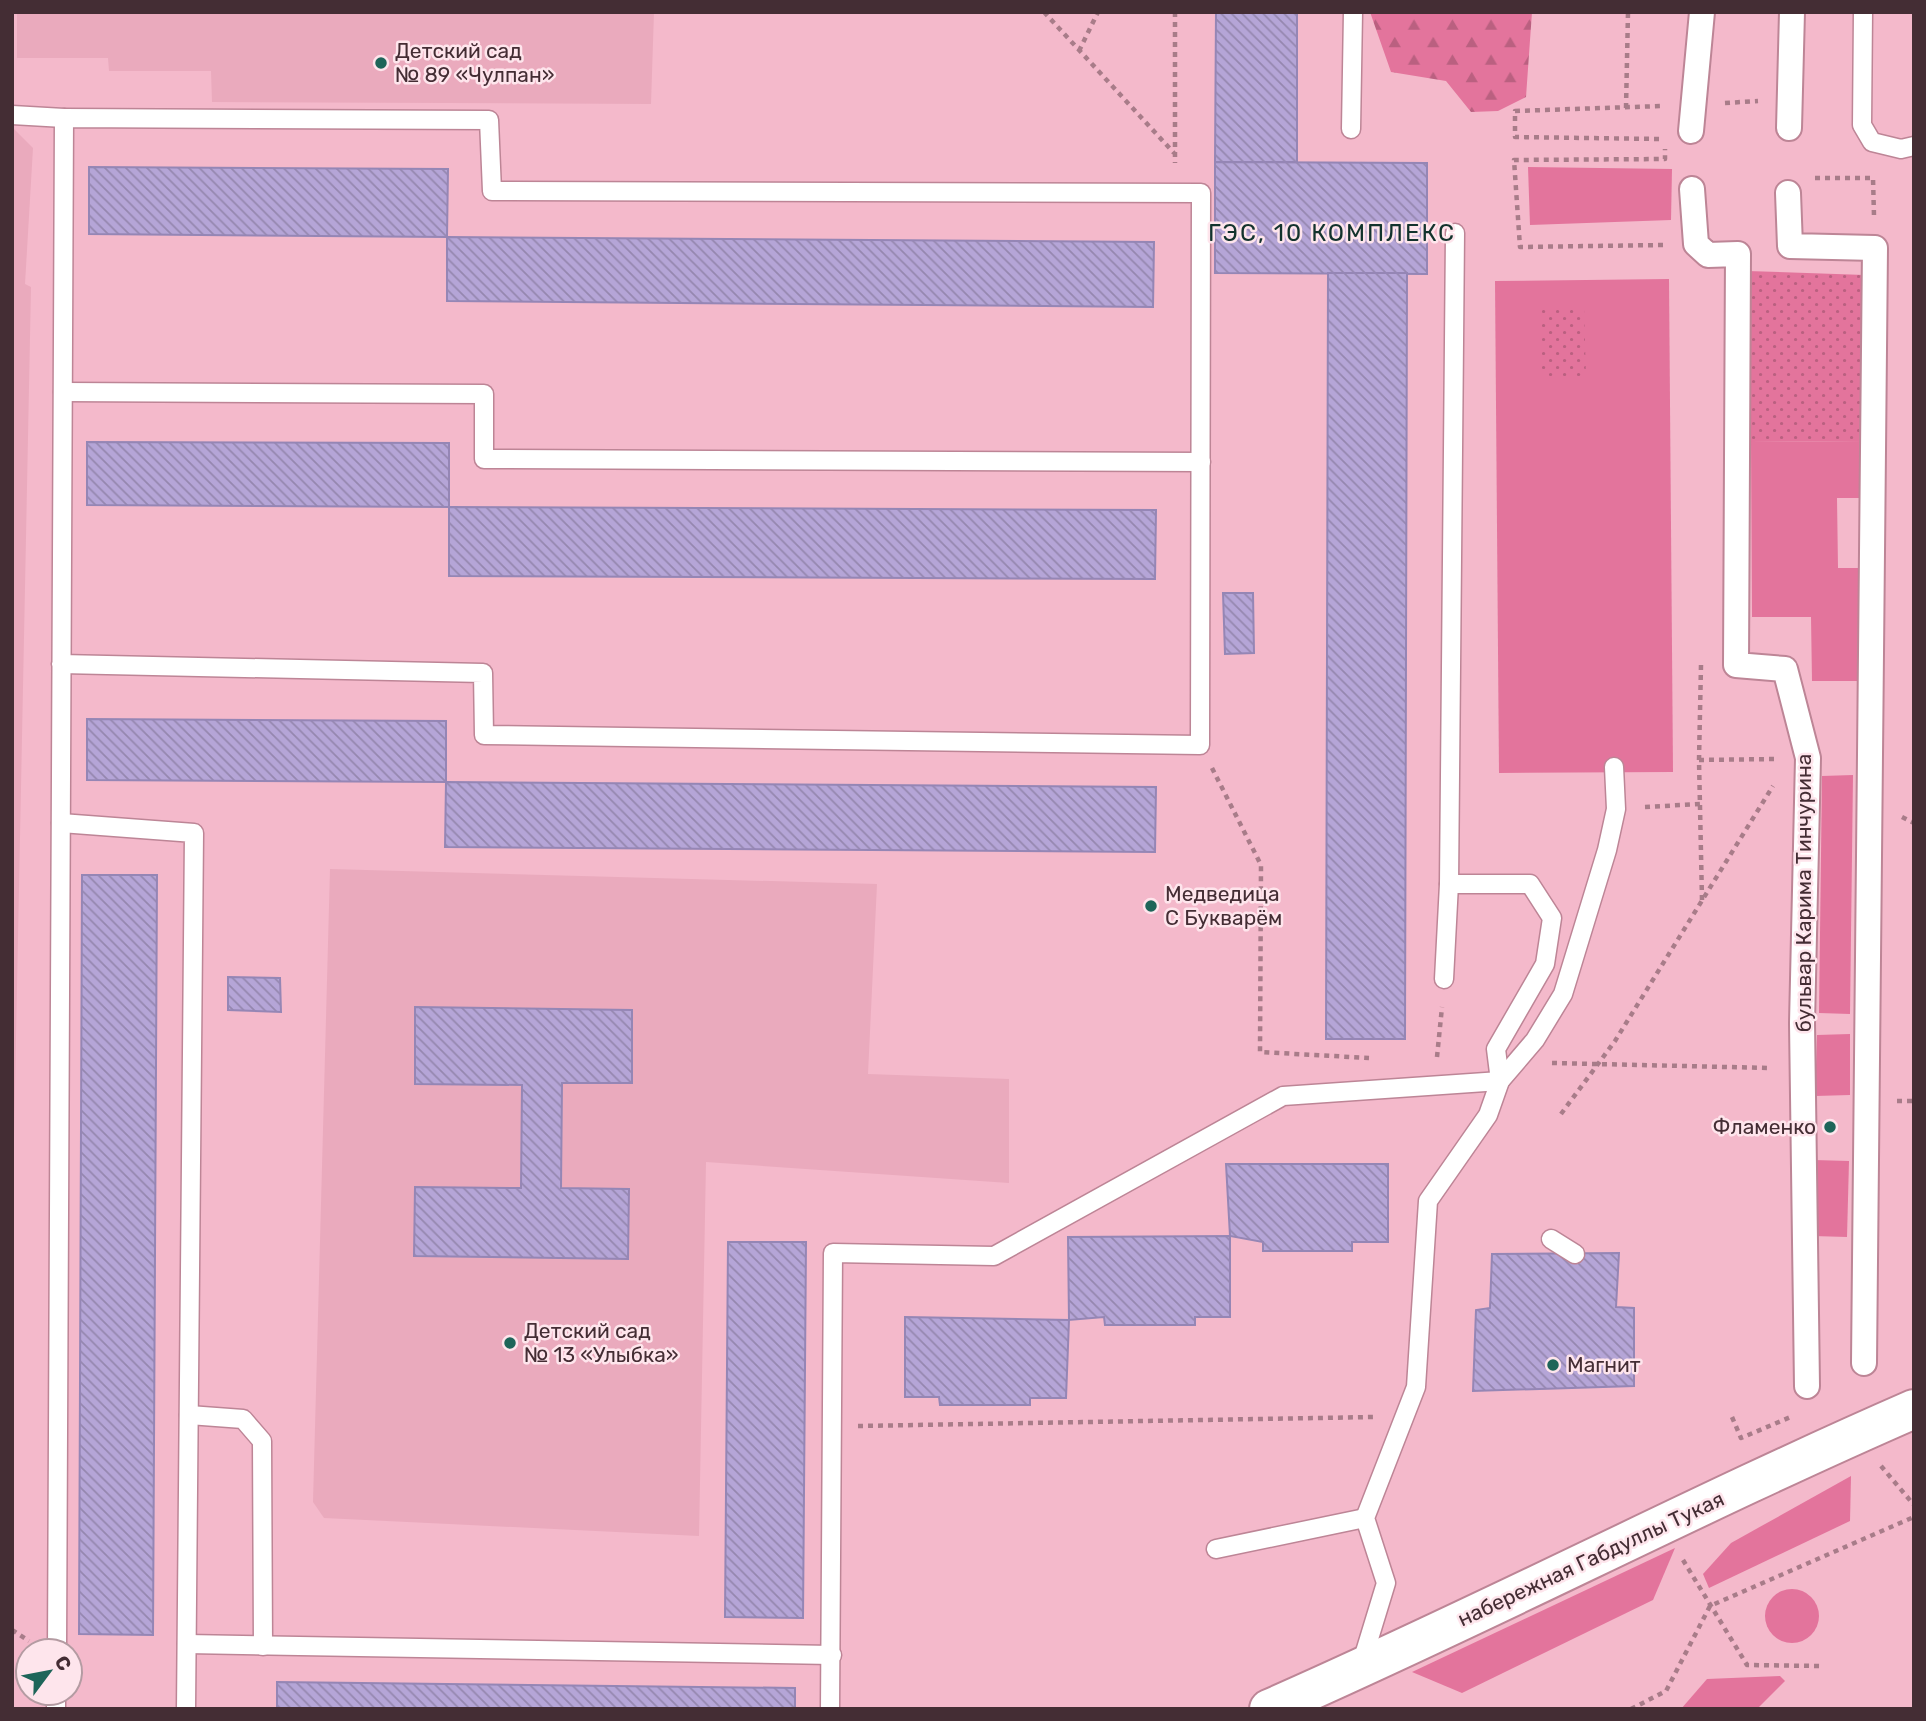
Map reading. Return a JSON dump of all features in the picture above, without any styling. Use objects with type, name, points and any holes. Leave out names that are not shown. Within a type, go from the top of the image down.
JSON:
[{"type":"main road","name":"набережная Габдуллы Тукая","points":[[1269,1709],[1360,1669],[1669,1520],[1914,1409]]},
{"type":"street","points":[[1690,131],[1702,12]]},
{"type":"street","points":[[1789,128],[1792,12]]},
{"type":"street","points":[[1797,185],[1790,246],[1875,248],[1864,1363]]},
{"type":"street","points":[[1692,189],[1696,244]]},
{"type":"street","name":"бульвар Карима Тинчурина","points":[[1696,244],[1708,255],[1738,254],[1736,665],[1785,669],[1808,758],[1802,1023],[1807,1386]]},
{"type":"lane","points":[[1351,129],[1353,12]]},
{"type":"lane","points":[[1863,12],[1862,125],[1872,142],[1901,149],[1914,146]]},
{"type":"lane","points":[[12,115],[64,118],[489,120],[492,191],[1201,193],[1200,745],[484,736],[483,673],[61,664]]},
{"type":"lane","points":[[57,1637],[64,118]]},
{"type":"lane","points":[[1444,979],[1449,884],[1455,233]]},
{"type":"lane","points":[[63,392],[484,394],[484,458],[1201,462]]},
{"type":"lane","points":[[1360,1669],[1386,1583],[1365,1518],[1416,1387],[1428,1201],[1488,1115],[1500,1081],[1535,1040],[1563,994],[1588,916],[1616,809],[1615,767]]},
{"type":"lane","points":[[61,823],[194,833],[186,1709]]},
{"type":"lane","points":[[1449,884],[1530,884],[1552,918],[1545,964],[1496,1049],[1500,1081]]},
{"type":"lane","points":[[830,1709],[833,1253],[994,1256],[1283,1096],[1500,1081]]},
{"type":"lane","points":[[1551,1239],[1575,1254]]},
{"type":"lane","points":[[189,1415],[243,1419],[262,1441],[263,1646]]},
{"type":"lane","points":[[1216,1549],[1365,1518]]},
{"type":"lane","points":[[187,1644],[832,1655]]},
{"type":"path","points":[[1044,12],[1174,153],[1175,12]]},
{"type":"path","points":[[1079,51],[1098,12]]},
{"type":"path","points":[[1626,108],[1628,12]]},
{"type":"path","points":[[1696,244],[1520,247],[1514,160],[1665,159],[1664,139],[1515,137],[1515,111],[1790,99]]},
{"type":"path","points":[[1797,185],[1873,178],[1875,248]]},
{"type":"path","points":[[1561,1114],[1615,1041],[1776,782]]},
{"type":"path","points":[[1616,809],[1700,804]]},
{"type":"path","points":[[1437,1062],[1444,979]]},
{"type":"path","points":[[1732,1417],[1741,1438],[1803,1411]]},
{"type":"path","points":[[833,1426],[1404,1416]]},
{"type":"path","points":[[1880,1465],[1914,1505]]},
{"type":"path","points":[[1631,1709],[1666,1691],[1710,1606],[1914,1517]]},
{"type":"path","points":[[1683,1560],[1747,1665],[1821,1666]]},
{"type":"shaded area","name":"Детский сад № 89 «Чулпан»","points":[[17,12],[654,12],[651,104],[212,102],[211,71],[109,71],[108,58],[17,58]]},
{"type":"shaded area","points":[[12,127],[33,148],[25,284],[31,287],[12,1238]]},
{"type":"shaded area","name":"Детский сад № 13 «Улыбка»","points":[[330,869],[877,884],[868,1074],[1009,1079],[1009,1183],[706,1162],[699,1536],[324,1518],[313,1502]]},
{"type":"green space","points":[[1370,12],[1532,12],[1526,97],[1498,111],[1471,112],[1446,81],[1391,72]]},
{"type":"green space","points":[[1528,167],[1672,169],[1671,220],[1530,225]]},
{"type":"green space","points":[[1747,271],[1865,275],[1863,441],[1751,442]]},
{"type":"green space","points":[[1669,279],[1673,772],[1499,773],[1495,281]]},
{"type":"green space","points":[[1584,307],[1586,377],[1542,378],[1540,308]]},
{"type":"green space","points":[[1863,441],[1863,498],[1837,498],[1838,568],[1860,568],[1861,681],[1812,681],[1811,617],[1752,617],[1751,442]]},
{"type":"green space","points":[[1853,775],[1850,1014],[1819,1013],[1822,776]]},
{"type":"green space","points":[[1850,1034],[1850,1095],[1815,1096],[1817,1035]]},
{"type":"green space","points":[[1814,1160],[1849,1161],[1847,1237],[1813,1236]]},
{"type":"green space","points":[[1851,1476],[1850,1521],[1709,1588],[1703,1574],[1731,1543]]},
{"type":"green space","points":[[1675,1548],[1653,1600],[1462,1693],[1412,1672]]},
{"type":"green space","points":[[1792,1589],[1811,1597],[1819,1616],[1811,1635],[1792,1643],[1773,1635],[1765,1616],[1773,1597]]},
{"type":"green space","points":[[1780,1676],[1785,1681],[1757,1709],[1681,1709],[1707,1679]]},
{"type":"building","points":[[1216,12],[1297,12],[1297,162],[1215,162]]},
{"type":"building","points":[[1215,162],[1427,163],[1427,274],[1215,273]]},
{"type":"building","points":[[89,167],[448,169],[447,237],[89,234]]},
{"type":"building","points":[[447,237],[1154,242],[1153,307],[447,301]]},
{"type":"building","points":[[1328,273],[1407,273],[1405,1039],[1326,1039]]},
{"type":"building","points":[[87,442],[449,443],[449,507],[87,505]]},
{"type":"building","points":[[449,507],[1156,510],[1155,579],[449,576]]},
{"type":"building","points":[[1223,593],[1253,593],[1254,653],[1225,654]]},
{"type":"building","points":[[87,719],[446,721],[446,782],[87,780]]},
{"type":"building","points":[[446,782],[1156,787],[1155,852],[445,847]]},
{"type":"building","points":[[82,875],[157,875],[153,1635],[79,1634]]},
{"type":"building","points":[[228,977],[280,978],[281,1012],[228,1010]]},
{"type":"building","points":[[415,1007],[632,1010],[632,1083],[562,1083],[561,1188],[629,1189],[628,1259],[414,1256],[415,1187],[521,1188],[522,1085],[415,1084]]},
{"type":"building","points":[[1226,1164],[1388,1164],[1388,1242],[1352,1242],[1352,1251],[1263,1251],[1263,1242],[1230,1236]]},
{"type":"building","points":[[1230,1236],[1230,1317],[1195,1317],[1195,1325],[1105,1325],[1104,1317],[1069,1320],[1068,1237]]},
{"type":"building","points":[[728,1242],[806,1242],[803,1618],[725,1617]]},
{"type":"building","points":[[1619,1253],[1616,1307],[1634,1308],[1634,1386],[1473,1391],[1476,1310],[1490,1308],[1492,1254]]},
{"type":"building","points":[[905,1317],[1069,1320],[1066,1398],[1030,1398],[1030,1405],[940,1405],[939,1397],[905,1397]]},
{"type":"building","points":[[277,1682],[795,1688],[795,1709],[277,1709]]},
{"type":"place","name":"Детский сад № 89 «Чулпан»","points":[[381,63]]},
{"type":"place","name":"Медведица С Букварём","points":[[1151,906]]},
{"type":"place","name":"Фламенко","points":[[1830,1127]]},
{"type":"place","name":"Детский сад № 13 «Улыбка»","points":[[510,1343]]},
{"type":"place","name":"Магнит","points":[[1553,1365]]},
{"type":"district","name":"ГЭС, 10 КОМПЛЕКС","points":[[1332,233]]}]
